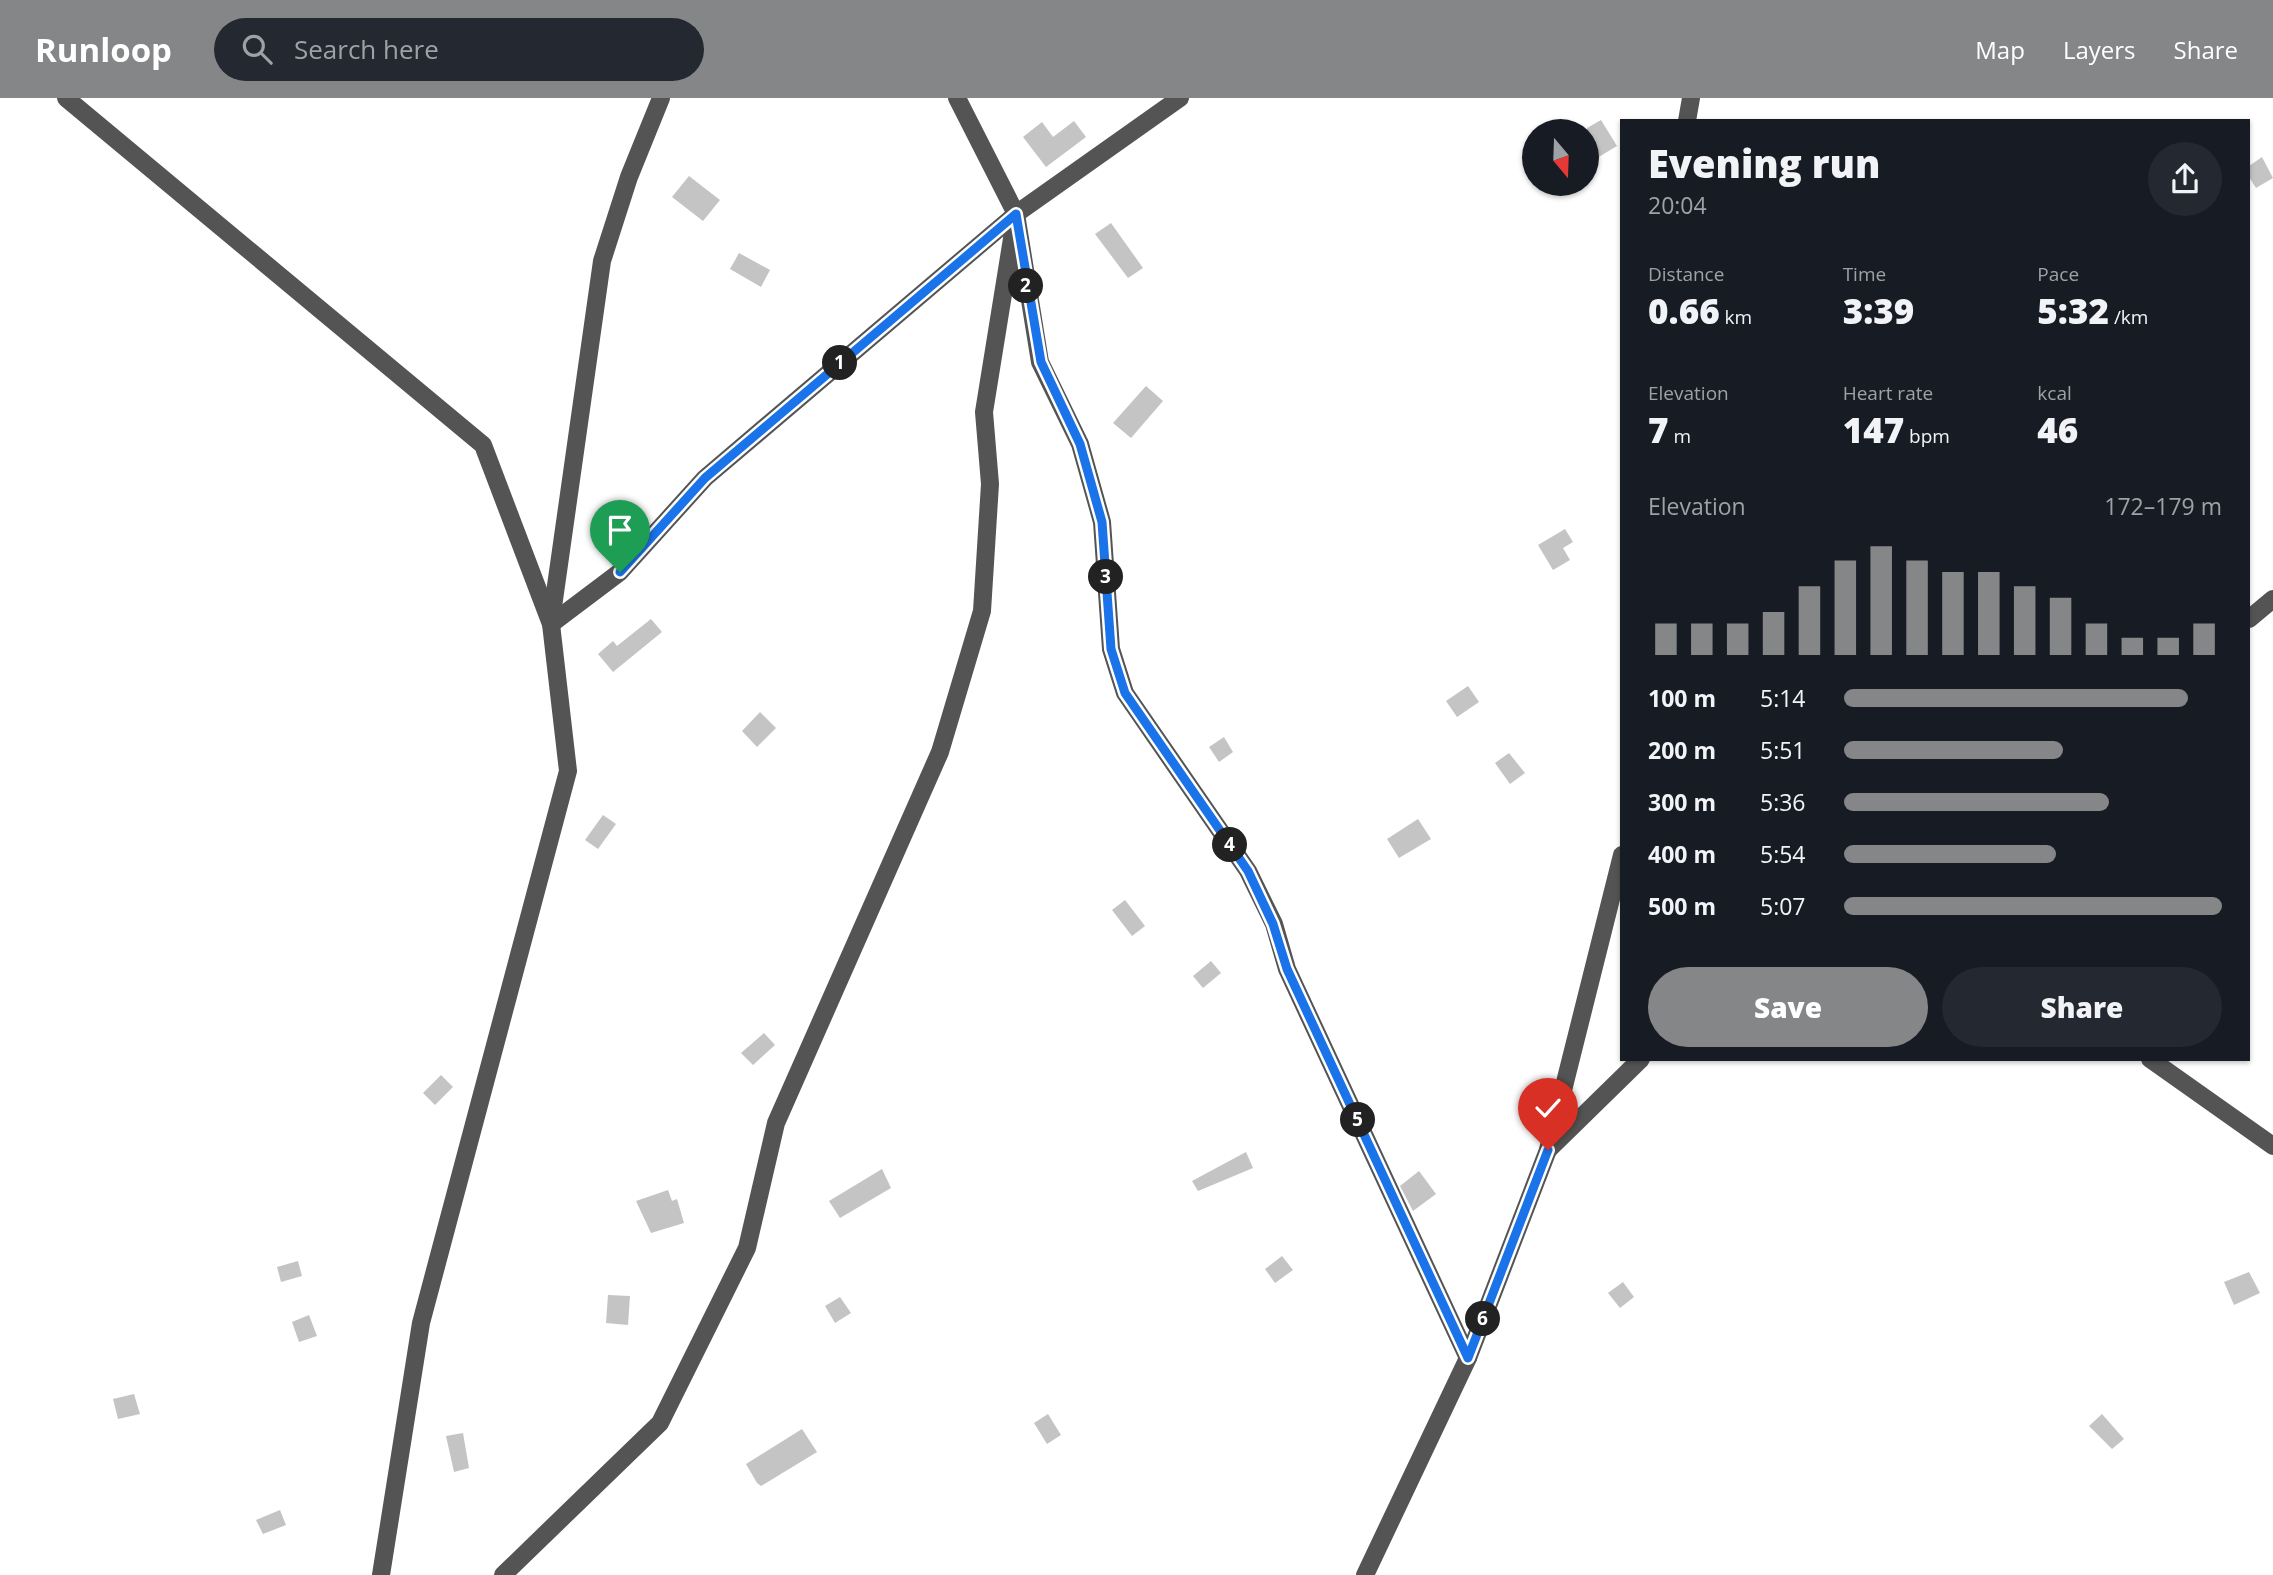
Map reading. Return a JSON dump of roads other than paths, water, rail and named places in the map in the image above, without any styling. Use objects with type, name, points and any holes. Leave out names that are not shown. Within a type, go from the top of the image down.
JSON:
[{"type":"street","points":[[66,98],[483,445],[551,624],[568,771],[421,1323],[381,1575]]},
{"type":"street","points":[[551,624],[602,261],[629,177],[661,98]]},
{"type":"street","points":[[957,98],[1016,214],[1041,362],[1080,444],[1102,522],[1111,649],[1125,693],[1248,871],[1273,924],[1287,969],[1468,1358]]},
{"type":"street","points":[[551,624],[620,572],[705,478],[1016,214],[1180,98]]},
{"type":"street","points":[[1688,119],[1691,98]]},
{"type":"street","points":[[503,1575],[660,1423],[747,1248],[776,1123],[940,752],[982,611],[990,484],[984,412],[1016,214]]},
{"type":"street","points":[[2250,618],[2273,599]]},
{"type":"street","points":[[1365,1575],[1468,1358],[1548,1150],[1620,863]]},
{"type":"street","points":[[1548,1150],[1639,1061]]},
{"type":"street","points":[[2153,1061],[2273,1146]]}]
